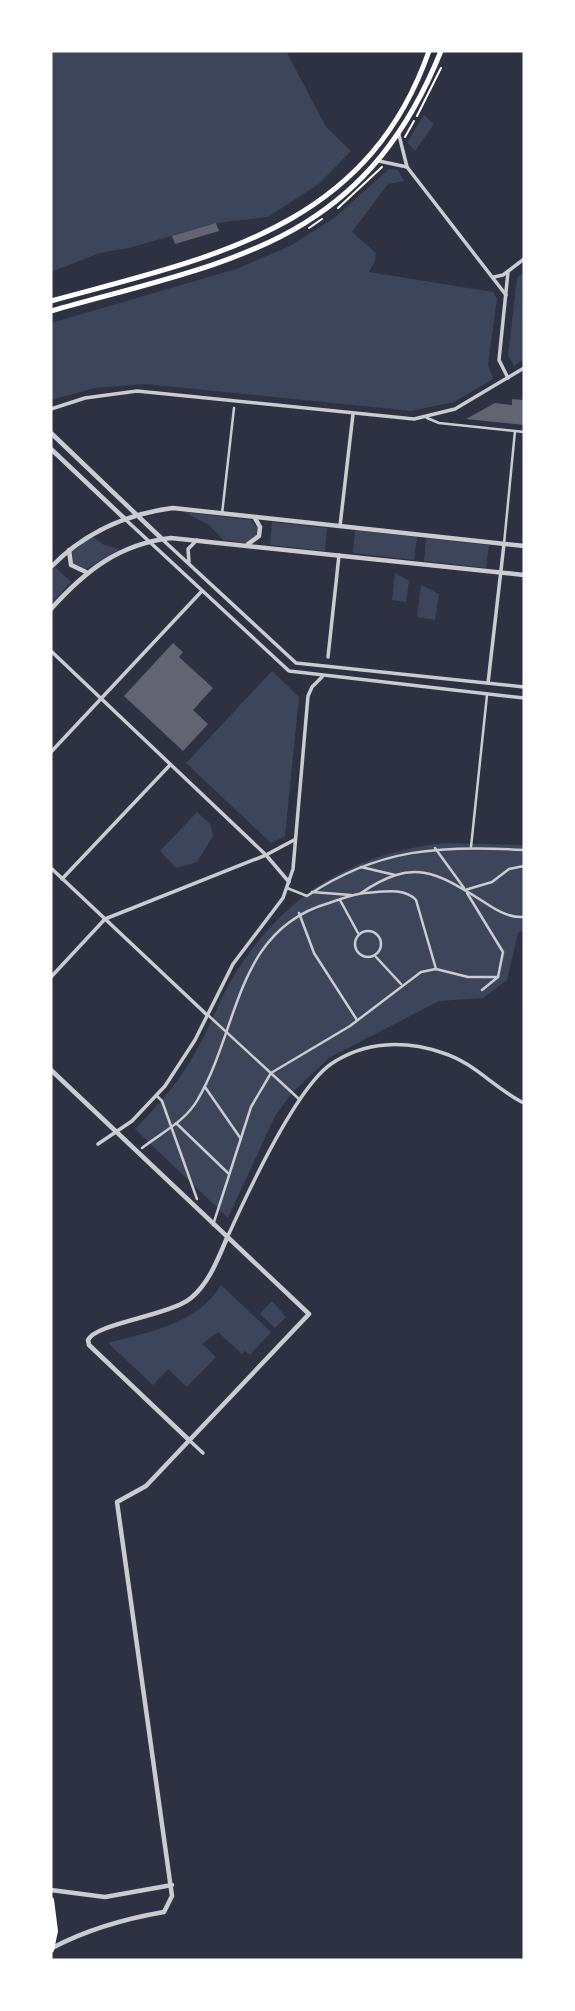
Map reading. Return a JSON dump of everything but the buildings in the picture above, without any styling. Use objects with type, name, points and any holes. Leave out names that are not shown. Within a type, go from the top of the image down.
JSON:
[{"type":"highway","points":[[51,1900],[55,1917],[51,1949]]},
{"type":"main road","points":[[51,301],[243,244],[307,212],[336,189],[372,153],[403,109],[429,51]]},
{"type":"main road","points":[[51,311],[247,253],[314,219],[353,188],[399,135],[417,105],[441,51]]},
{"type":"street","points":[[399,135],[407,167],[506,295]]},
{"type":"street","points":[[379,161],[407,167]]},
{"type":"street","points":[[494,277],[508,272],[524,259]]},
{"type":"street","points":[[508,272],[499,360],[508,378]]},
{"type":"street","points":[[51,409],[92,397],[137,391],[399,419],[427,418],[461,406],[524,368]]},
{"type":"street","points":[[222,514],[234,408]]},
{"type":"street","points":[[340,526],[353,414]]},
{"type":"street","points":[[427,418],[439,423],[524,432]]},
{"type":"street","points":[[488,683],[515,431]]},
{"type":"street","points":[[51,433],[299,664],[524,687]]},
{"type":"street","points":[[51,449],[283,668],[295,674],[524,698]]},
{"type":"street","points":[[51,567],[70,549],[96,531],[136,515],[173,508],[524,546]]},
{"type":"street","points":[[247,544],[257,539],[260,531],[253,517]]},
{"type":"street","points":[[51,609],[87,572],[110,556],[149,541],[162,539],[247,544],[524,575]]},
{"type":"street","points":[[190,562],[188,551],[197,540]]},
{"type":"street","points":[[70,549],[71,565],[79,571],[87,572]]},
{"type":"street","points":[[328,657],[339,555]]},
{"type":"street","points":[[51,752],[201,592]]},
{"type":"street","points":[[51,651],[266,855],[289,882]]},
{"type":"street","points":[[98,1144],[117,1133],[157,1096],[185,1058],[233,964],[287,888],[296,847],[294,840],[308,696],[312,687],[322,677]]},
{"type":"street","points":[[471,847],[488,695]]},
{"type":"street","points":[[62,879],[170,765]]},
{"type":"street","points":[[51,977],[105,919],[266,855],[294,840]]},
{"type":"street","points":[[435,848],[500,944],[503,960],[498,977],[482,990]]},
{"type":"street","points":[[287,888],[307,896],[359,867],[395,855],[435,848],[524,850]]},
{"type":"street","points":[[465,890],[488,884],[509,869],[524,866]]},
{"type":"street","points":[[359,867],[395,875]]},
{"type":"street","points":[[51,868],[299,1100]]},
{"type":"street","points":[[361,893],[395,875],[414,870],[429,872],[508,915],[524,917]]},
{"type":"street","points":[[312,892],[353,895]]},
{"type":"street","points":[[142,1148],[191,1110],[205,1087],[259,952],[299,913],[361,893],[399,892],[412,895],[416,900],[436,969]]},
{"type":"street","points":[[340,900],[358,933]]},
{"type":"street","points":[[299,913],[314,953],[357,1020]]},
{"type":"street","points":[[376,957],[383,947],[380,936],[370,930],[358,933],[353,942],[358,947],[357,953],[365,959],[371,955],[376,957],[401,984]]},
{"type":"street","points":[[214,1225],[256,1094],[271,1073],[357,1020],[401,984],[421,972],[436,969],[468,977],[498,977]]},
{"type":"street","points":[[203,1453],[89,1345],[89,1336],[96,1331],[167,1311],[185,1302],[207,1280],[299,1100],[330,1065],[365,1049],[391,1042],[443,1053],[468,1062],[512,1097],[524,1103]]},
{"type":"street","points":[[51,1070],[309,1314],[146,1486],[117,1502],[172,1885],[170,1905],[164,1912],[119,1920],[85,1931],[51,1949]]},
{"type":"street","points":[[205,1087],[241,1139]]},
{"type":"street","points":[[157,1096],[162,1101],[197,1199]]},
{"type":"street","points":[[176,1123],[230,1175]]},
{"type":"street","points":[[51,1890],[105,1897],[172,1885]]},
{"type":"path","points":[[400,144],[424,105],[443,63]]},
{"type":"path","points":[[335,210],[387,161]]},
{"type":"path","points":[[305,230],[326,217]]},
{"type":"shaded area","points":[[51,51],[286,51],[326,127],[351,151],[320,183],[268,217],[216,223],[129,248],[100,253],[51,272]]},
{"type":"shaded area","points":[[424,115],[434,124],[415,151],[407,142]]},
{"type":"shaded area","points":[[389,169],[398,170],[404,181],[388,184],[352,232],[376,253],[369,272],[493,292],[497,299],[488,365],[493,379],[454,402],[411,411],[145,384],[95,388],[51,400],[51,323],[236,269],[290,246],[334,218]]},
{"type":"shaded area","points":[[524,272],[524,359],[514,366],[508,355],[517,278]]},
{"type":"shaded area","points":[[184,512],[251,520],[257,528],[256,536],[246,543],[223,540],[209,525]]},
{"type":"shaded area","points":[[272,522],[327,528],[325,551],[270,545]]},
{"type":"shaded area","points":[[355,530],[417,537],[414,560],[353,553]]},
{"type":"shaded area","points":[[92,536],[104,545],[120,549],[86,569],[73,564],[72,550]]},
{"type":"shaded area","points":[[426,538],[489,545],[486,568],[424,561]]},
{"type":"shaded area","points":[[55,567],[71,582],[51,604],[51,572]]},
{"type":"shaded area","points":[[395,573],[409,581],[406,602],[392,600]]},
{"type":"shaded area","points":[[421,585],[439,594],[435,620],[417,617]]},
{"type":"shaded area","points":[[272,671],[299,697],[285,836],[271,843],[186,763]]},
{"type":"shaded area","points":[[197,812],[211,825],[213,836],[197,862],[176,868],[160,851]]},
{"type":"shaded area","points":[[446,843],[524,845],[524,930],[518,933],[507,980],[483,998],[439,1001],[329,1058],[292,1093],[275,1116],[228,1218],[135,1129],[180,1076],[202,1040],[233,977],[274,923],[298,901],[350,868],[380,856]]},
{"type":"shaded area","points":[[221,1285],[271,1332],[250,1355],[245,1351],[242,1354],[218,1332],[202,1344],[216,1357],[187,1387],[168,1369],[153,1385],[108,1343],[156,1330],[186,1318],[211,1298]]},
{"type":"shaded area","points":[[272,1301],[286,1317],[275,1328],[260,1314]]}]
